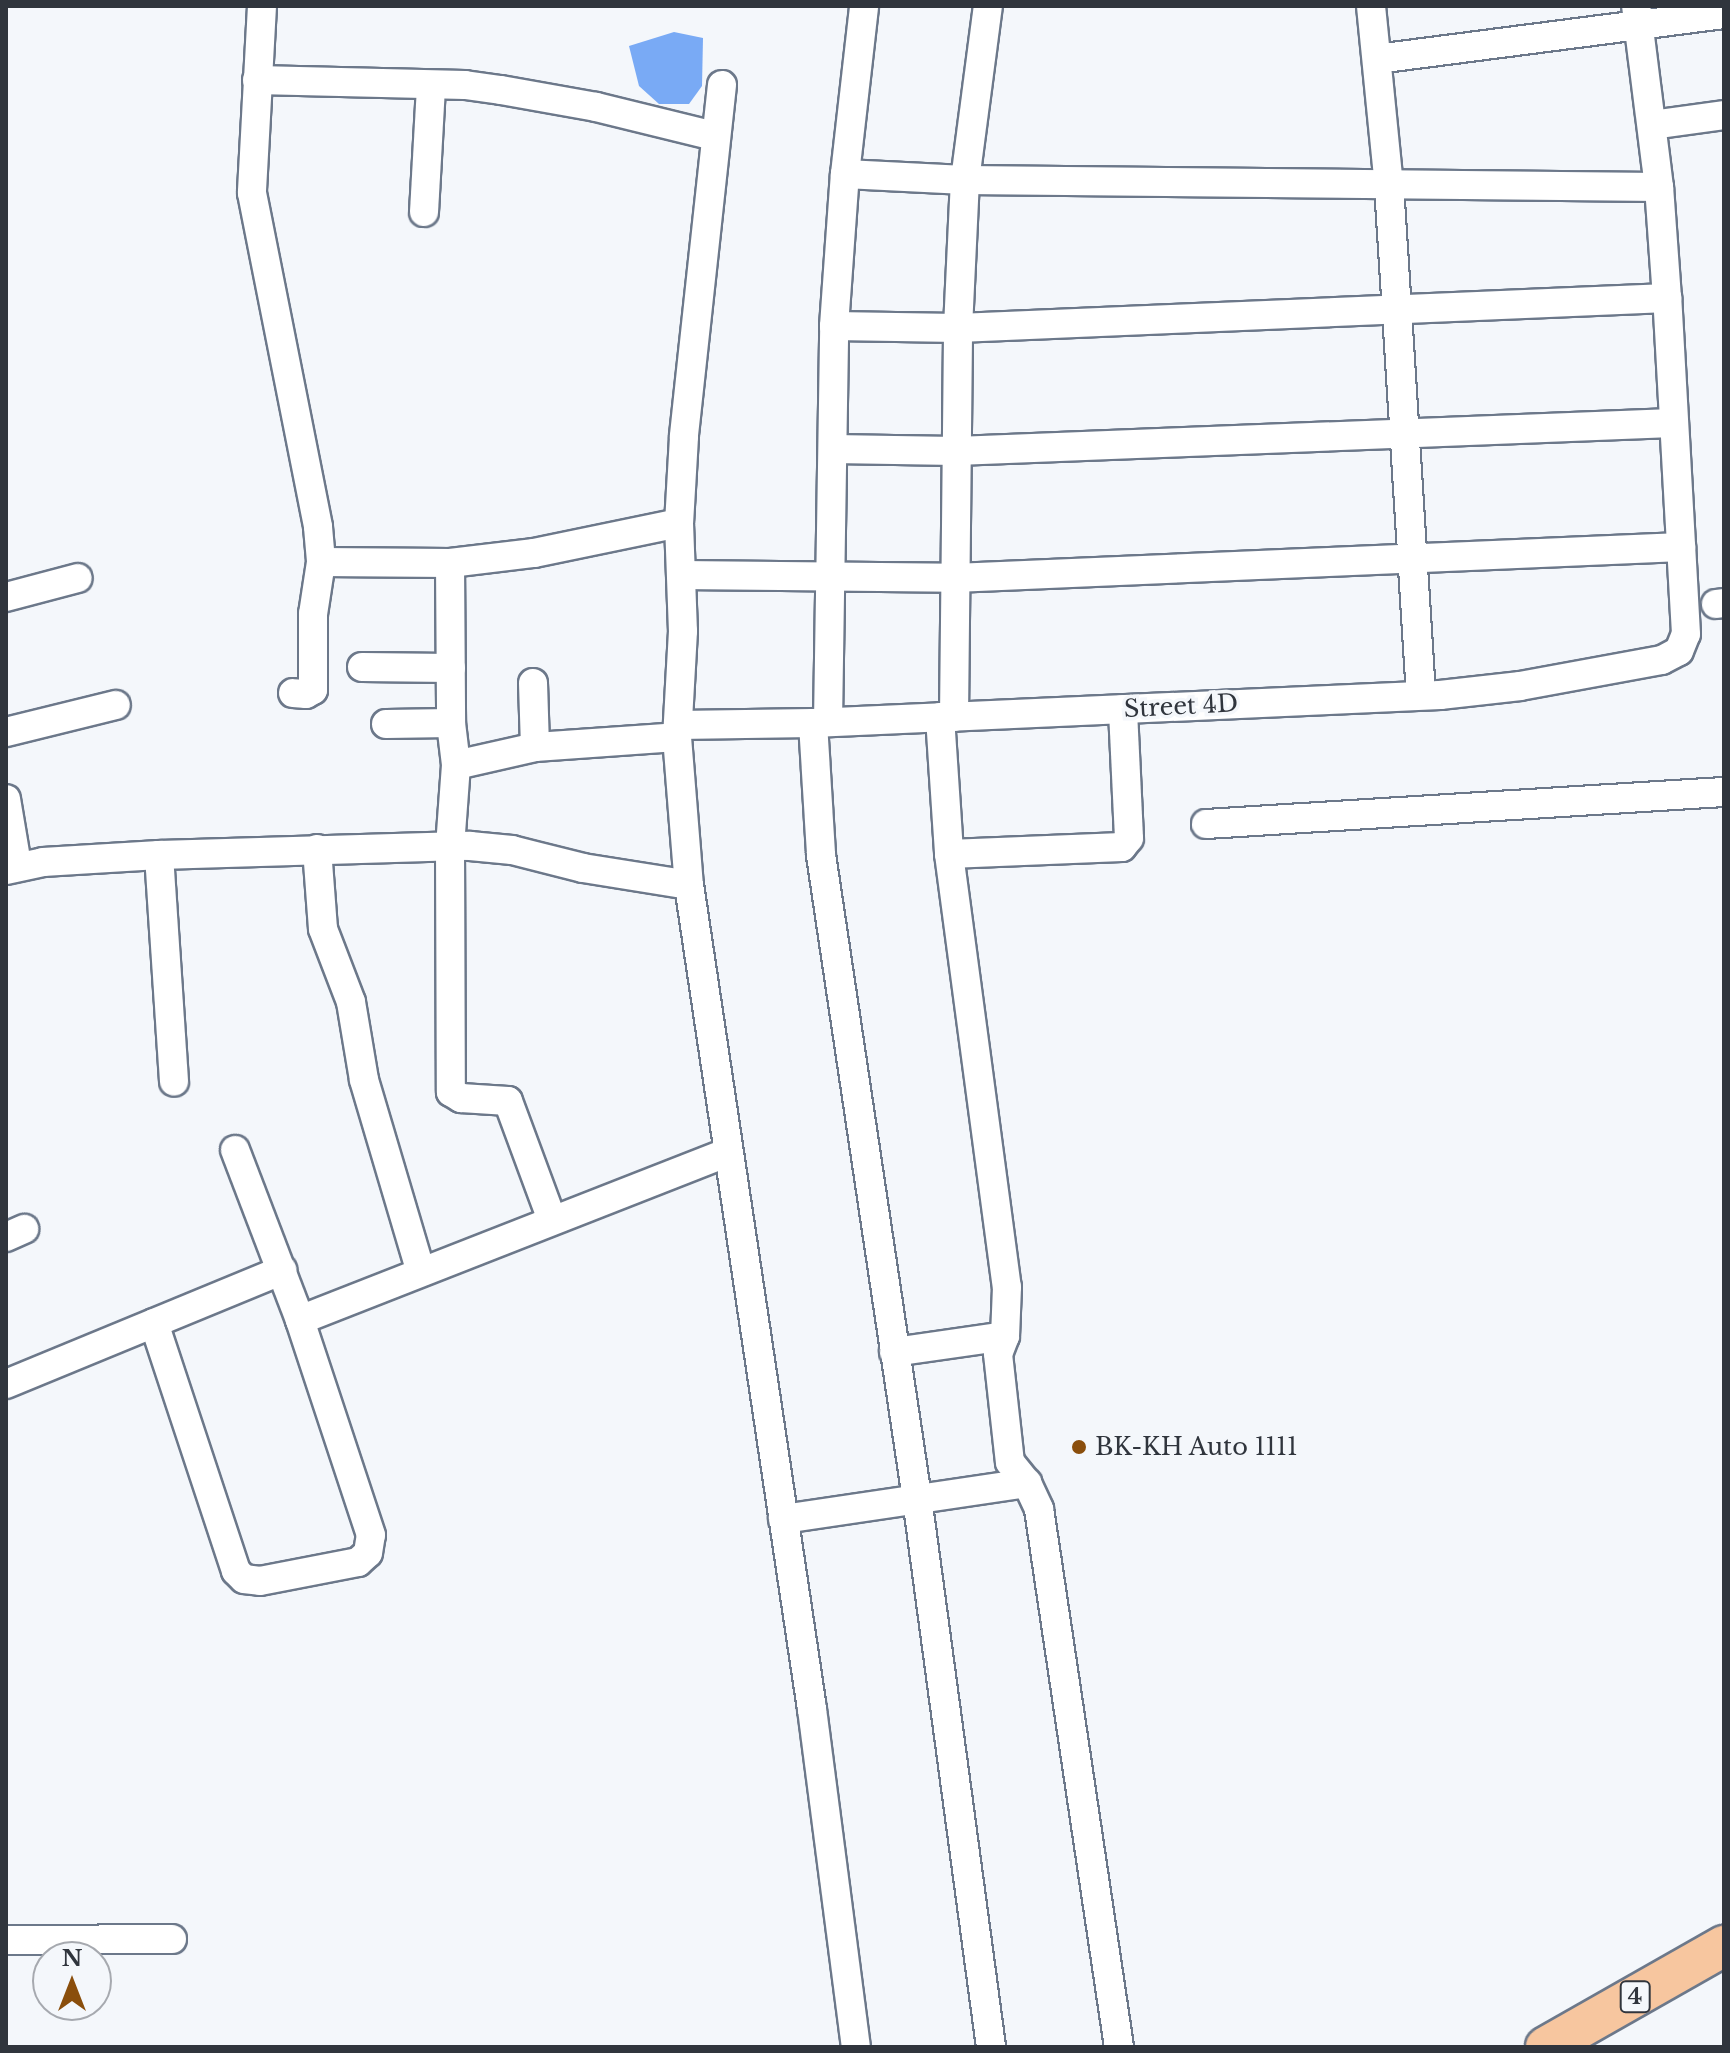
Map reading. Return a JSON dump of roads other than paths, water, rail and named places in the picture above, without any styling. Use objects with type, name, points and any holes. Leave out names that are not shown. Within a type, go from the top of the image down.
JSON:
[{"type":"highway","name":"4","points":[[1546,2047],[1724,1946]]},
{"type":"street","points":[[262,6],[252,193],[318,527],[321,562],[313,614],[313,690],[306,694],[293,693]]},
{"type":"street","points":[[864,6],[845,174],[834,326],[831,578],[820,723],[821,855],[917,1498],[991,2047]]},
{"type":"street","points":[[1371,6],[1389,185],[1421,695]]},
{"type":"street","points":[[993,7],[965,180],[947,717],[949,854],[1007,1287],[1005,1336],[998,1354],[1010,1462],[1027,1483],[1039,1509],[1119,2047]]},
{"type":"street","points":[[1377,59],[1637,16],[1724,14]]},
{"type":"street","points":[[681,575],[954,578],[1681,547],[1659,187],[1637,16]]},
{"type":"street","points":[[257,80],[465,85],[569,102],[714,136]]},
{"type":"street","points":[[722,85],[714,136],[679,523],[683,631],[677,731],[689,885],[783,1519],[856,2047]]},
{"type":"street","points":[[424,212],[431,86]]},
{"type":"street","points":[[1652,125],[1724,115]]},
{"type":"street","points":[[845,174],[965,180],[1659,187]]},
{"type":"street","points":[[834,326],[958,328],[1667,298]]},
{"type":"street","points":[[833,449],[956,451],[1404,436],[1672,423]]},
{"type":"street","points":[[321,562],[450,563],[534,553],[679,523]]},
{"type":"street","name":"Street 4D","points":[[456,765],[535,747],[677,731],[1421,695],[1520,686],[1662,660],[1679,651],[1686,634],[1681,547]]},
{"type":"street","points":[[450,563],[451,723],[456,765],[450,846],[451,1092],[461,1098],[508,1101],[552,1220]]},
{"type":"street","points":[[6,597],[78,578]]},
{"type":"street","points":[[362,667],[451,668]]},
{"type":"street","points":[[533,683],[535,747]]},
{"type":"street","points":[[6,732],[116,705]]},
{"type":"street","points":[[949,854],[1122,847],[1129,838],[1123,709]]},
{"type":"street","points":[[386,724],[451,723]]},
{"type":"street","points":[[1206,824],[1724,792]]},
{"type":"street","points":[[6,799],[12,867],[159,855],[450,846],[512,850],[583,868],[689,885]]},
{"type":"street","points":[[317,849],[323,929],[351,1002],[364,1080],[421,1272]]},
{"type":"street","points":[[159,855],[174,1082]]},
{"type":"street","points":[[154,1323],[236,1571],[244,1579],[260,1581],[358,1562],[368,1553],[371,1535],[300,1320],[235,1150]]},
{"type":"street","points":[[300,1320],[727,1153]]},
{"type":"street","points":[[6,1384],[282,1270]]},
{"type":"street","points":[[894,1352],[1005,1336]]},
{"type":"street","points":[[783,1519],[1027,1483]]},
{"type":"street","points":[[6,1940],[172,1939]]},
{"type":"water","points":[[674,32],[703,38],[702,86],[689,104],[659,104],[639,86],[629,46]]},
{"type":"place","name":"BK-KH Auto 1111","points":[[1079,1447]]}]
